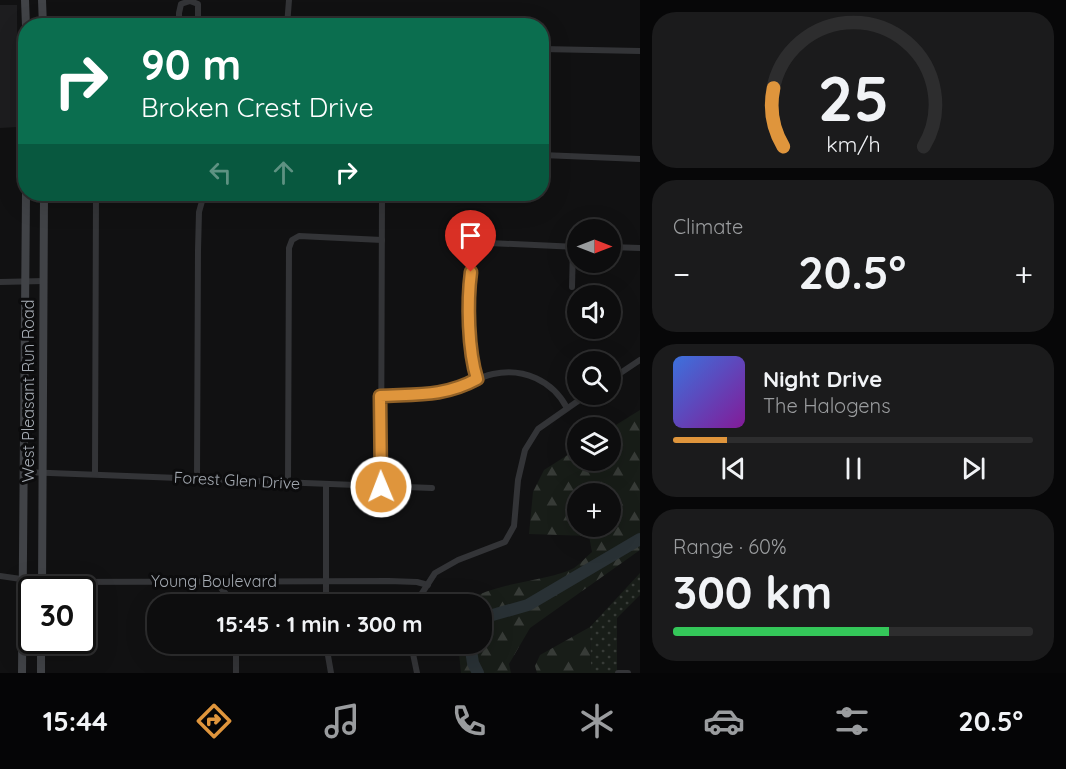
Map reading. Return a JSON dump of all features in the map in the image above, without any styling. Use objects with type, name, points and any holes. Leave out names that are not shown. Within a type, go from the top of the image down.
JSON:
[{"type":"main road","points":[[25,0],[26,18]]},
{"type":"main road","points":[[42,0],[43,18]]},
{"type":"main road","name":"West Pleasant Run Road","points":[[23,576],[26,201]]},
{"type":"main road","name":"West Pleasant Run Road","points":[[42,576],[44,201]]},
{"type":"main road","name":"West Pleasant Run Road","points":[[22,654],[22,673]]},
{"type":"main road","points":[[41,654],[41,673]]},
{"type":"street","points":[[288,18],[289,0]]},
{"type":"street","points":[[178,18],[182,4],[190,1],[198,4],[198,18]]},
{"type":"street","points":[[549,49],[640,51]]},
{"type":"street","points":[[549,155],[640,159]]},
{"type":"street","points":[[95,474],[96,201]]},
{"type":"street","points":[[197,478],[198,250],[199,212],[202,201]]},
{"type":"street","points":[[381,487],[382,201]]},
{"type":"street","points":[[288,483],[289,248],[292,240],[299,236],[382,240]]},
{"type":"street","points":[[477,379],[472,362],[470,285],[475,250],[489,243],[567,247]]},
{"type":"street","points":[[621,248],[640,248]]},
{"type":"street","points":[[0,282],[44,281]]},
{"type":"street","points":[[621,373],[640,360]]},
{"type":"street","points":[[380,396],[440,394],[459,389],[477,379],[494,374],[518,372],[536,377],[556,391],[567,408]]},
{"type":"street","points":[[422,594],[435,573],[458,560],[505,542],[514,526],[525,450],[538,429],[572,405]]},
{"type":"street","name":"Forest Glen Drive","points":[[24,472],[432,488]]},
{"type":"street","points":[[326,485],[326,594]]},
{"type":"street","name":"Young Boulevard","points":[[0,576],[18,578]]},
{"type":"street","points":[[214,581],[226,594]]},
{"type":"street","name":"Young Boulevard","points":[[96,584],[214,581],[408,581],[428,585]]},
{"type":"street","points":[[236,654],[236,673]]},
{"type":"street","points":[[328,654],[331,673]]},
{"type":"street","points":[[413,654],[417,673]]},
{"type":"street","points":[[618,673],[628,673]]},
{"type":"shaded area","points":[[0,5],[17,5],[18,127],[0,128]]},
{"type":"green space","points":[[640,410],[640,550],[530,628],[509,664],[511,673],[461,673],[459,654],[492,654],[492,594],[481,594],[574,568],[592,552],[589,537],[621,537],[621,483],[567,483],[567,535],[529,534],[533,492],[544,470],[567,455],[567,471],[621,471],[621,422]]},
{"type":"green space","points":[[640,573],[640,595],[617,618],[617,673],[591,673],[590,627]]},
{"type":"green space","points":[[590,627],[591,673],[537,673],[535,666],[540,655]]},
{"type":"waterway","points":[[492,615],[528,605],[640,539]]},
{"type":"waterway","points":[[472,654],[478,673]]},
{"type":"route","points":[[381,487],[380,396],[440,394],[459,389],[477,379],[472,362],[471,272]]}]
